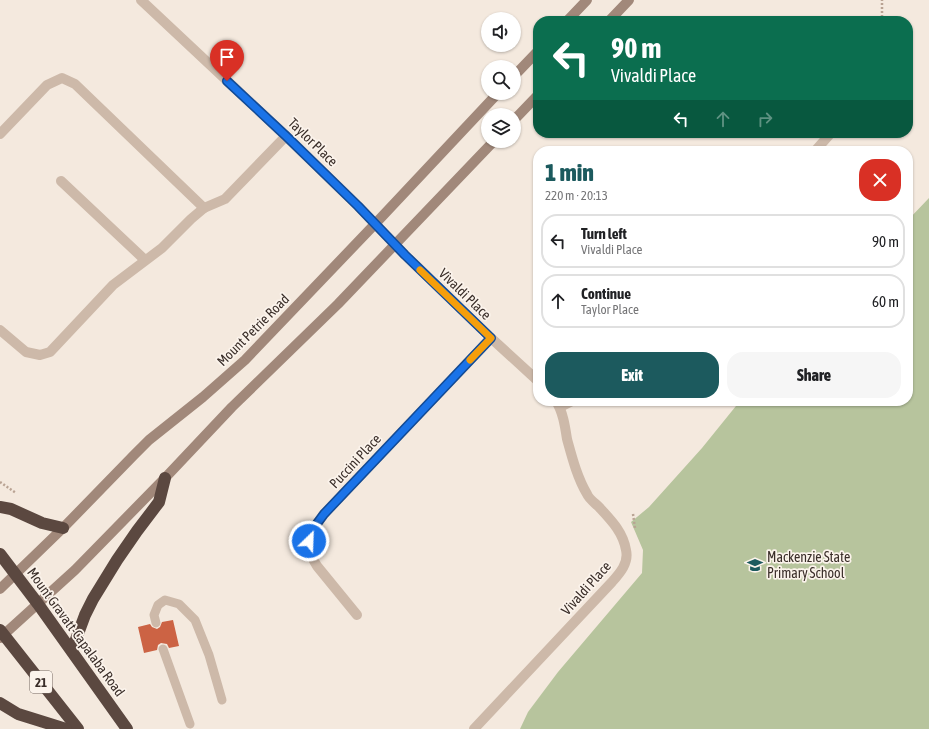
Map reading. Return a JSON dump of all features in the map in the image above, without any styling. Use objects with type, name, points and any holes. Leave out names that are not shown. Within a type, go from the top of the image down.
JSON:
[{"type":"highway","points":[[72,650],[85,615],[93,599],[117,560],[160,502],[165,478]]},
{"type":"highway","points":[[0,507],[11,509],[42,523],[63,528]]},
{"type":"highway","name":"Mount Gravatt-Capalaba Road","points":[[0,554],[72,650],[127,729]]},
{"type":"highway","name":"21","points":[[1,635],[78,729]]},
{"type":"highway","points":[[0,703],[18,714],[66,729]]},
{"type":"street","name":"Taylor Place","points":[[141,0],[286,136],[376,224]]},
{"type":"street","points":[[572,16],[587,0]]},
{"type":"street","points":[[614,16],[630,0]]},
{"type":"street","points":[[521,69],[533,56]]},
{"type":"street","points":[[0,134],[47,84],[62,78],[75,84],[204,208]]},
{"type":"street","points":[[521,112],[533,99]]},
{"type":"street","name":"Mount Petrie Road","points":[[0,589],[63,528],[149,440],[203,397],[245,360],[376,224],[491,100]]},
{"type":"street","points":[[0,330],[26,352],[40,355],[50,352],[113,285],[162,248],[204,208],[225,199],[286,136]]},
{"type":"street","points":[[820,146],[828,138]]},
{"type":"street","points":[[1,635],[75,570],[232,407],[338,304],[487,148]]},
{"type":"street","points":[[61,181],[145,260]]},
{"type":"street","name":"Vivaldi Place","points":[[376,224],[395,245],[533,376]]},
{"type":"street","name":"Puccini Place","points":[[357,616],[312,560],[309,541],[313,529],[324,514],[491,338]]},
{"type":"street","name":"Vivaldi Place","points":[[474,729],[612,582],[626,562],[626,550],[621,535],[610,518],[587,495],[578,475],[570,451],[559,406]]},
{"type":"lane","points":[[156,623],[154,615],[158,605],[165,600],[179,604],[195,620],[209,655],[222,700]]},
{"type":"lane","points":[[163,649],[190,724]]},
{"type":"path","points":[[882,0],[882,16]]},
{"type":"green space","name":"Mackenzie State Primary School","points":[[929,198],[929,729],[520,729],[528,712],[558,672],[642,573],[643,550],[631,522],[649,507],[702,448],[736,406],[913,406],[913,215]]},
{"type":"building","points":[[173,620],[179,646],[169,648],[167,644],[161,643],[158,645],[157,650],[144,653],[138,627],[150,624],[152,627],[157,629],[160,627],[162,622]]},
{"type":"slow traffic","points":[[420,270],[491,338],[470,360]]},
{"type":"place","name":"Mackenzie State Primary School","points":[[755,565]]},
{"type":"route","points":[[227,81],[358,206],[405,255],[491,338],[324,514],[313,529],[309,541]]}]
